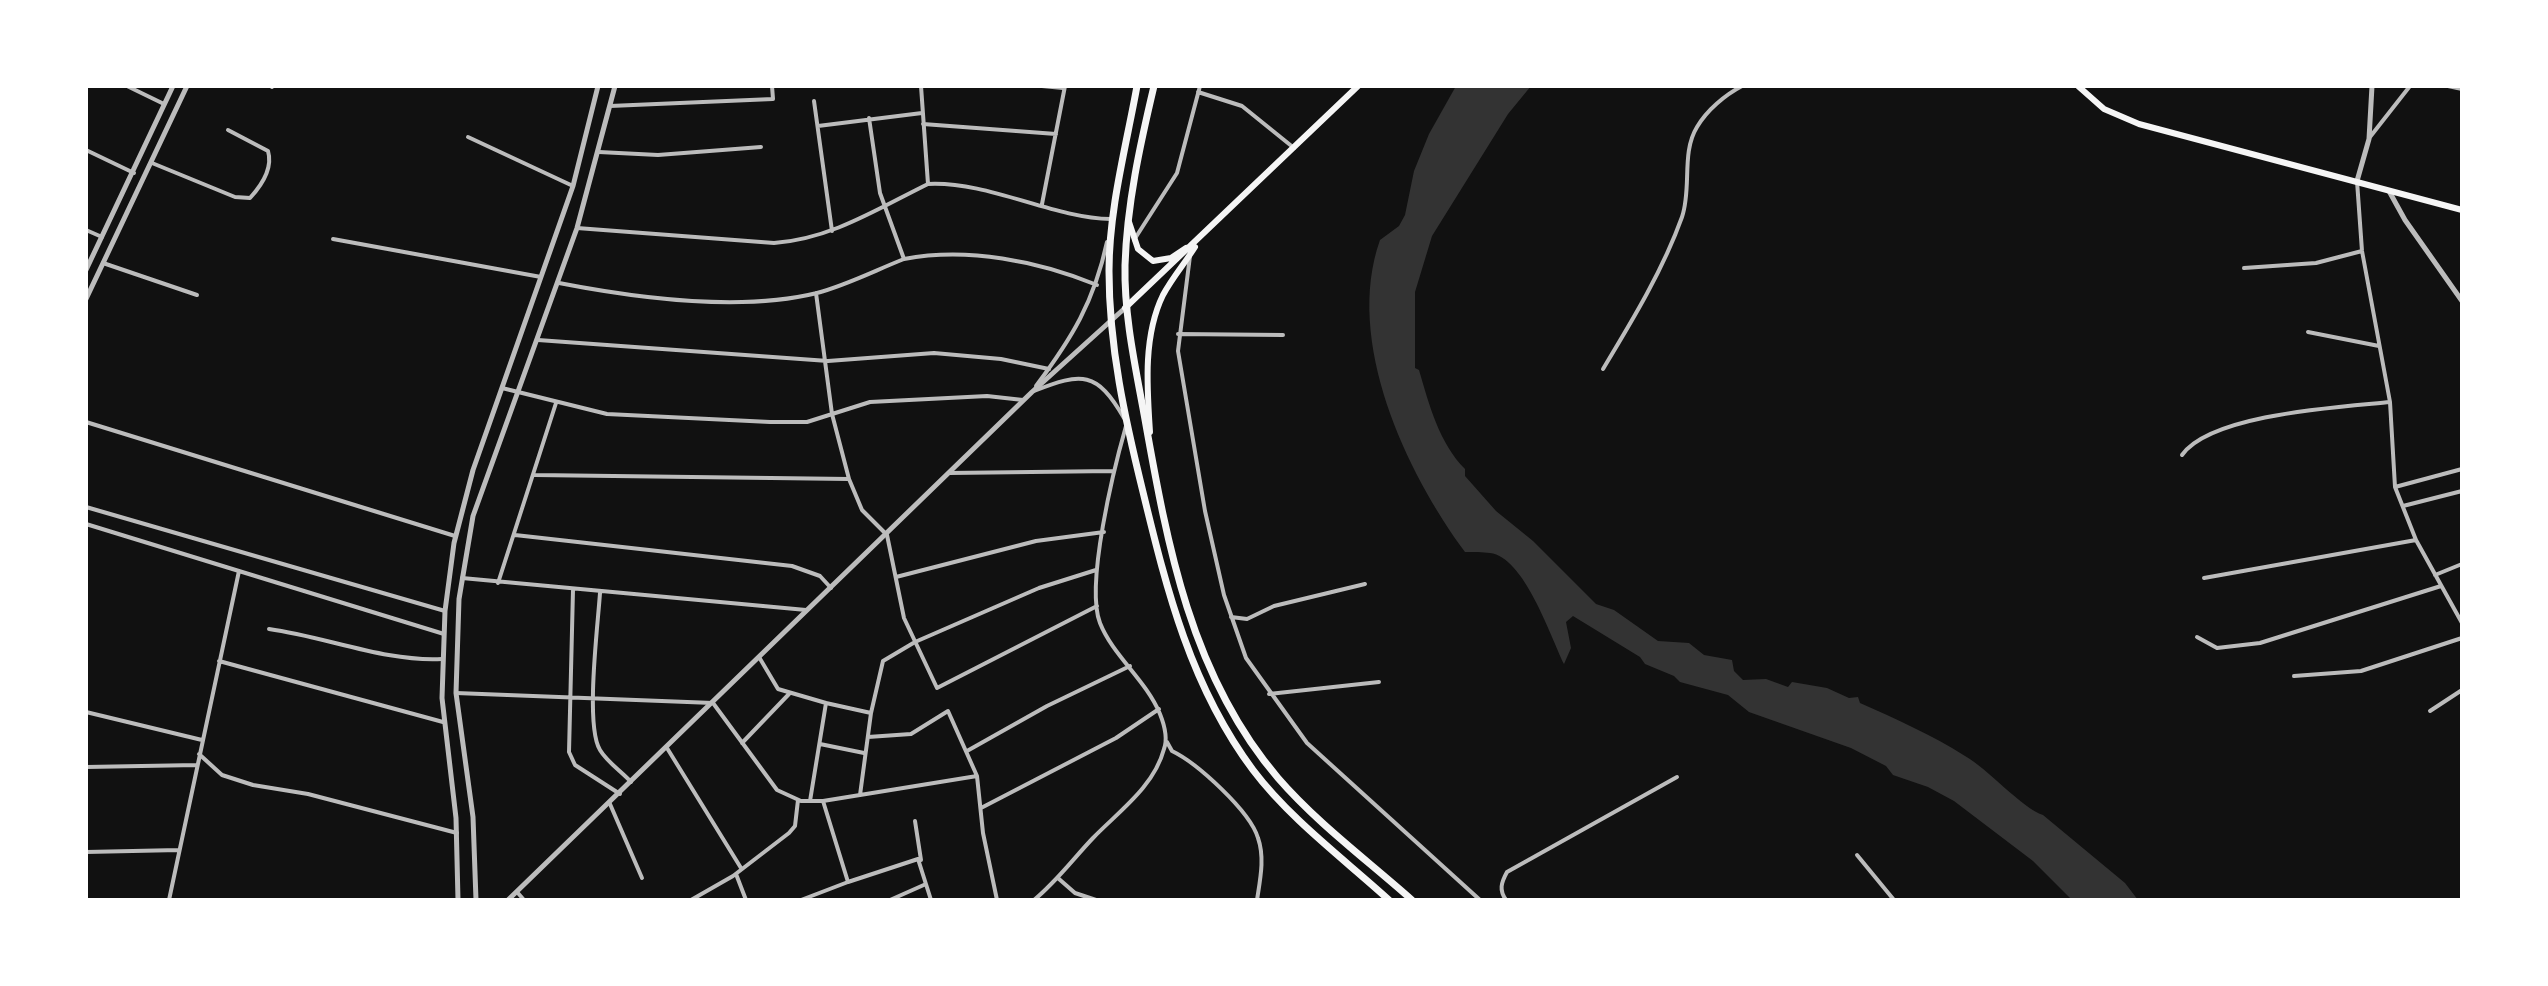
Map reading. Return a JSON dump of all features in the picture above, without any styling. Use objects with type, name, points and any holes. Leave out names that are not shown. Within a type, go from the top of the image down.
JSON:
[{"type":"highway","points":[[1137,86],[1112,219],[1110,321],[1126,423],[1182,639],[1219,720],[1271,792],[1389,900]]},
{"type":"highway","points":[[1154,86],[1139,147],[1129,220],[1125,308],[1153,464],[1188,619],[1223,696],[1278,777],[1412,900]]},
{"type":"main road","points":[[1125,308],[1358,86]]},
{"type":"main road","points":[[2078,86],[2104,109],[2139,124],[2462,210]]},
{"type":"main road","points":[[1129,220],[1134,240],[1143,255],[1153,261],[1162,261],[1202,237]]},
{"type":"main road","points":[[1153,464],[1148,386],[1150,346],[1162,296],[1202,237]]},
{"type":"street","points":[[127,86],[165,105]]},
{"type":"street","points":[[86,270],[173,86]]},
{"type":"street","points":[[86,299],[187,86]]},
{"type":"street","points":[[458,900],[457,833],[443,722],[442,659],[455,536],[473,470],[573,186],[598,86]]},
{"type":"street","points":[[476,900],[473,817],[456,693],[462,578],[473,516],[559,283],[599,152],[615,86]]},
{"type":"street","points":[[610,106],[773,99],[772,86]]},
{"type":"street","points":[[921,86],[928,184]]},
{"type":"street","points":[[1042,86],[1064,87],[1042,204]]},
{"type":"street","points":[[1603,369],[1639,307],[1682,216],[1687,197],[1689,146],[1696,128],[1710,110],[1742,86]]},
{"type":"street","points":[[2372,86],[2369,139],[2357,181],[2362,251],[2390,402],[2395,487],[2416,540],[2462,623]]},
{"type":"street","points":[[2369,139],[2410,86]]},
{"type":"street","points":[[2448,86],[2462,89]]},
{"type":"street","points":[[1134,240],[1177,173],[1199,89],[1242,106],[1294,148]]},
{"type":"street","points":[[814,101],[832,231]]},
{"type":"street","points":[[818,126],[922,113]]},
{"type":"street","points":[[869,118],[884,206],[904,259]]},
{"type":"street","points":[[922,124],[1056,134]]},
{"type":"street","points":[[152,163],[235,197],[250,198],[259,187],[270,157],[268,151],[228,130]]},
{"type":"street","points":[[468,137],[573,186]]},
{"type":"street","points":[[599,152],[658,155],[761,147]]},
{"type":"street","points":[[86,150],[134,173]]},
{"type":"street","points":[[577,228],[774,243],[805,241],[928,184],[1042,204],[1090,219],[1112,219],[1097,285],[1074,335],[1032,392]]},
{"type":"street","points":[[2389,191],[2405,220],[2462,301]]},
{"type":"street","points":[[86,230],[102,237]]},
{"type":"street","points":[[333,239],[543,277]]},
{"type":"street","points":[[2244,268],[2316,263],[2362,251]]},
{"type":"street","points":[[559,283],[613,292],[731,302],[816,293],[904,259],[961,254],[993,257],[1074,276],[1097,285]]},
{"type":"street","points":[[1190,255],[1190,275],[1178,334],[1205,511],[1231,617],[1246,658],[1269,694],[1323,759],[1480,900]]},
{"type":"street","points":[[103,263],[197,295]]},
{"type":"street","points":[[816,293],[828,361],[832,414],[849,479],[862,510],[887,535],[904,618],[937,688],[1097,606]]},
{"type":"street","points":[[508,900],[1023,400],[1125,308]]},
{"type":"street","points":[[2308,332],[2379,346]]},
{"type":"street","points":[[1178,334],[1283,335]]},
{"type":"street","points":[[538,340],[828,361],[934,353],[1001,359],[1049,369]]},
{"type":"street","points":[[1032,392],[1066,378],[1089,378],[1109,392],[1126,423],[1113,471],[1093,585],[1100,623],[1159,709],[1166,740],[1172,751],[1239,807],[1258,837],[1262,865],[1257,900]]},
{"type":"street","points":[[502,388],[607,414],[770,422],[807,422],[870,402],[987,396],[1023,400]]},
{"type":"street","points":[[2182,455],[2197,440],[2228,425],[2390,402]]},
{"type":"street","points":[[498,584],[556,403]]},
{"type":"street","points":[[86,422],[455,536]]},
{"type":"street","points":[[2395,487],[2462,469]]},
{"type":"street","points":[[949,473],[1113,471]]},
{"type":"street","points":[[535,475],[849,479]]},
{"type":"street","points":[[2403,506],[2462,491]]},
{"type":"street","points":[[86,507],[445,611]]},
{"type":"street","points":[[86,524],[444,634]]},
{"type":"street","points":[[896,577],[1036,541],[1104,532]]},
{"type":"street","points":[[515,535],[792,566],[820,576],[831,588]]},
{"type":"street","points":[[2204,578],[2416,540]]},
{"type":"street","points":[[2435,575],[2462,564]]},
{"type":"street","points":[[860,795],[871,713],[886,656],[1039,588],[1096,570]]},
{"type":"street","points":[[169,900],[239,571]]},
{"type":"street","points":[[462,578],[498,584],[808,610]]},
{"type":"street","points":[[1231,617],[1247,619],[1274,606],[1334,595],[1365,584]]},
{"type":"street","points":[[2197,637],[2217,648],[2260,643],[2441,586]]},
{"type":"street","points":[[573,590],[569,752],[575,765],[620,794]]},
{"type":"street","points":[[600,593],[593,700],[600,750],[631,782]]},
{"type":"street","points":[[269,629],[341,642],[402,659],[442,659]]},
{"type":"street","points":[[2294,676],[2361,671],[2462,638]]},
{"type":"street","points":[[759,657],[778,689],[871,713]]},
{"type":"street","points":[[219,661],[443,722]]},
{"type":"street","points":[[967,751],[1130,666]]},
{"type":"street","points":[[1269,694],[1379,682]]},
{"type":"street","points":[[2430,711],[2462,690]]},
{"type":"street","points":[[456,693],[713,703]]},
{"type":"street","points":[[742,743],[789,694]]},
{"type":"street","points":[[713,703],[777,790],[798,800],[823,801],[977,776]]},
{"type":"street","points":[[810,801],[826,703]]},
{"type":"street","points":[[981,808],[1116,738],[1159,709]]},
{"type":"street","points":[[868,737],[911,734],[948,711],[977,776],[983,833],[997,900]]},
{"type":"street","points":[[86,712],[202,740]]},
{"type":"street","points":[[1034,900],[1059,879],[1092,839],[1139,794],[1164,752],[1166,740]]},
{"type":"street","points":[[820,744],[866,753]]},
{"type":"street","points":[[667,748],[742,869]]},
{"type":"street","points":[[199,754],[222,775],[457,833]]},
{"type":"street","points":[[86,767],[197,765]]},
{"type":"street","points":[[1506,900],[1501,893],[1501,882],[1507,872],[1677,777]]},
{"type":"street","points":[[691,900],[736,874],[789,833],[795,826],[798,800]]},
{"type":"street","points":[[823,801],[848,882]]},
{"type":"street","points":[[610,804],[642,878]]},
{"type":"street","points":[[915,821],[931,900]]},
{"type":"street","points":[[86,852],[179,850]]},
{"type":"street","points":[[1857,855],[1894,900]]},
{"type":"street","points":[[801,900],[918,859],[922,862]]},
{"type":"street","points":[[736,874],[746,900]]},
{"type":"street","points":[[1059,879],[1075,893],[1096,900]]},
{"type":"street","points":[[890,900],[926,884]]},
{"type":"street","points":[[517,892],[524,900]]},
{"type":"shaded area","points":[[1456,86],[1531,86],[1508,114],[1432,236],[1415,292],[1415,368],[1419,370],[1442,435],[1465,469],[1465,476],[1496,511],[1533,541],[1596,604],[1614,610],[1658,641],[1689,643],[1704,655],[1732,660],[1734,671],[1743,680],[1766,679],[1788,687],[1792,682],[1827,688],[1849,698],[1858,697],[1860,703],[1940,741],[1974,762],[2026,805],[2043,815],[2125,883],[2138,900],[2072,900],[2033,861],[1954,801],[1928,787],[1893,775],[1886,766],[1851,748],[1749,712],[1728,695],[1680,682],[1674,676],[1645,664],[1640,657],[1573,616],[1566,622],[1571,648],[1564,664],[1534,599],[1514,568],[1490,553],[1465,552],[1422,484],[1403,445],[1387,404],[1376,362],[1370,320],[1371,279],[1380,240],[1399,226],[1405,215],[1414,171],[1429,134]]}]
